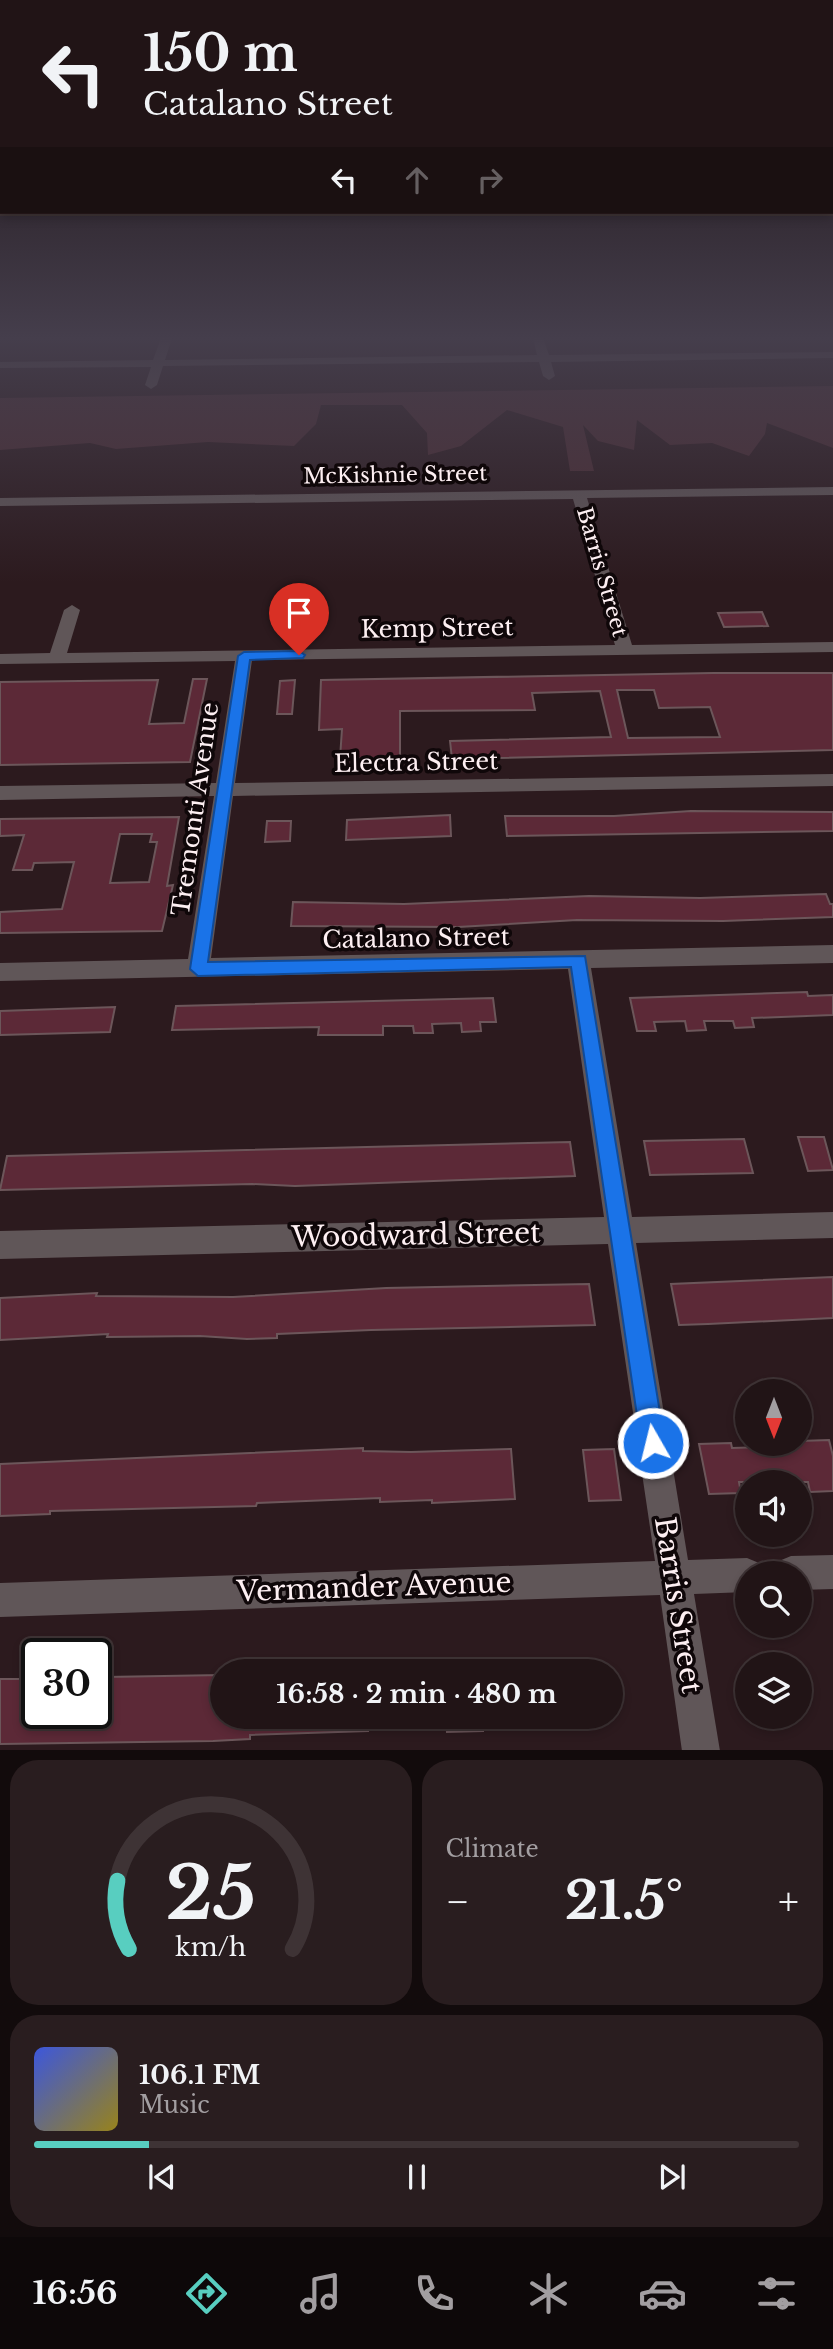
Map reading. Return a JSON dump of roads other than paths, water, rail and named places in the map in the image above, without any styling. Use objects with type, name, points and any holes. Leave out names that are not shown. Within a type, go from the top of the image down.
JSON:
[{"type":"street","name":"McKishnie Street","points":[[0,502],[833,491]]},
{"type":"street","name":"Barris Street","points":[[579,494],[625,650]]},
{"type":"street","points":[[57,658],[72,610]]},
{"type":"street","name":"Kemp Street","points":[[0,659],[833,648]]},
{"type":"street","name":"Tremonti Avenue","points":[[198,969],[244,656]]},
{"type":"street","name":"Electra Street","points":[[0,793],[833,780]]},
{"type":"street","name":"Catalano Street","points":[[0,972],[833,954]]},
{"type":"street","name":"Barris Street","points":[[579,960],[622,1230],[672,1577],[701,1750]]},
{"type":"street","name":"Woodward Street","points":[[0,1245],[833,1225]]},
{"type":"street","points":[[812,1572],[833,1572]]},
{"type":"street","name":"Vermander Avenue","points":[[0,1600],[735,1575]]}]
